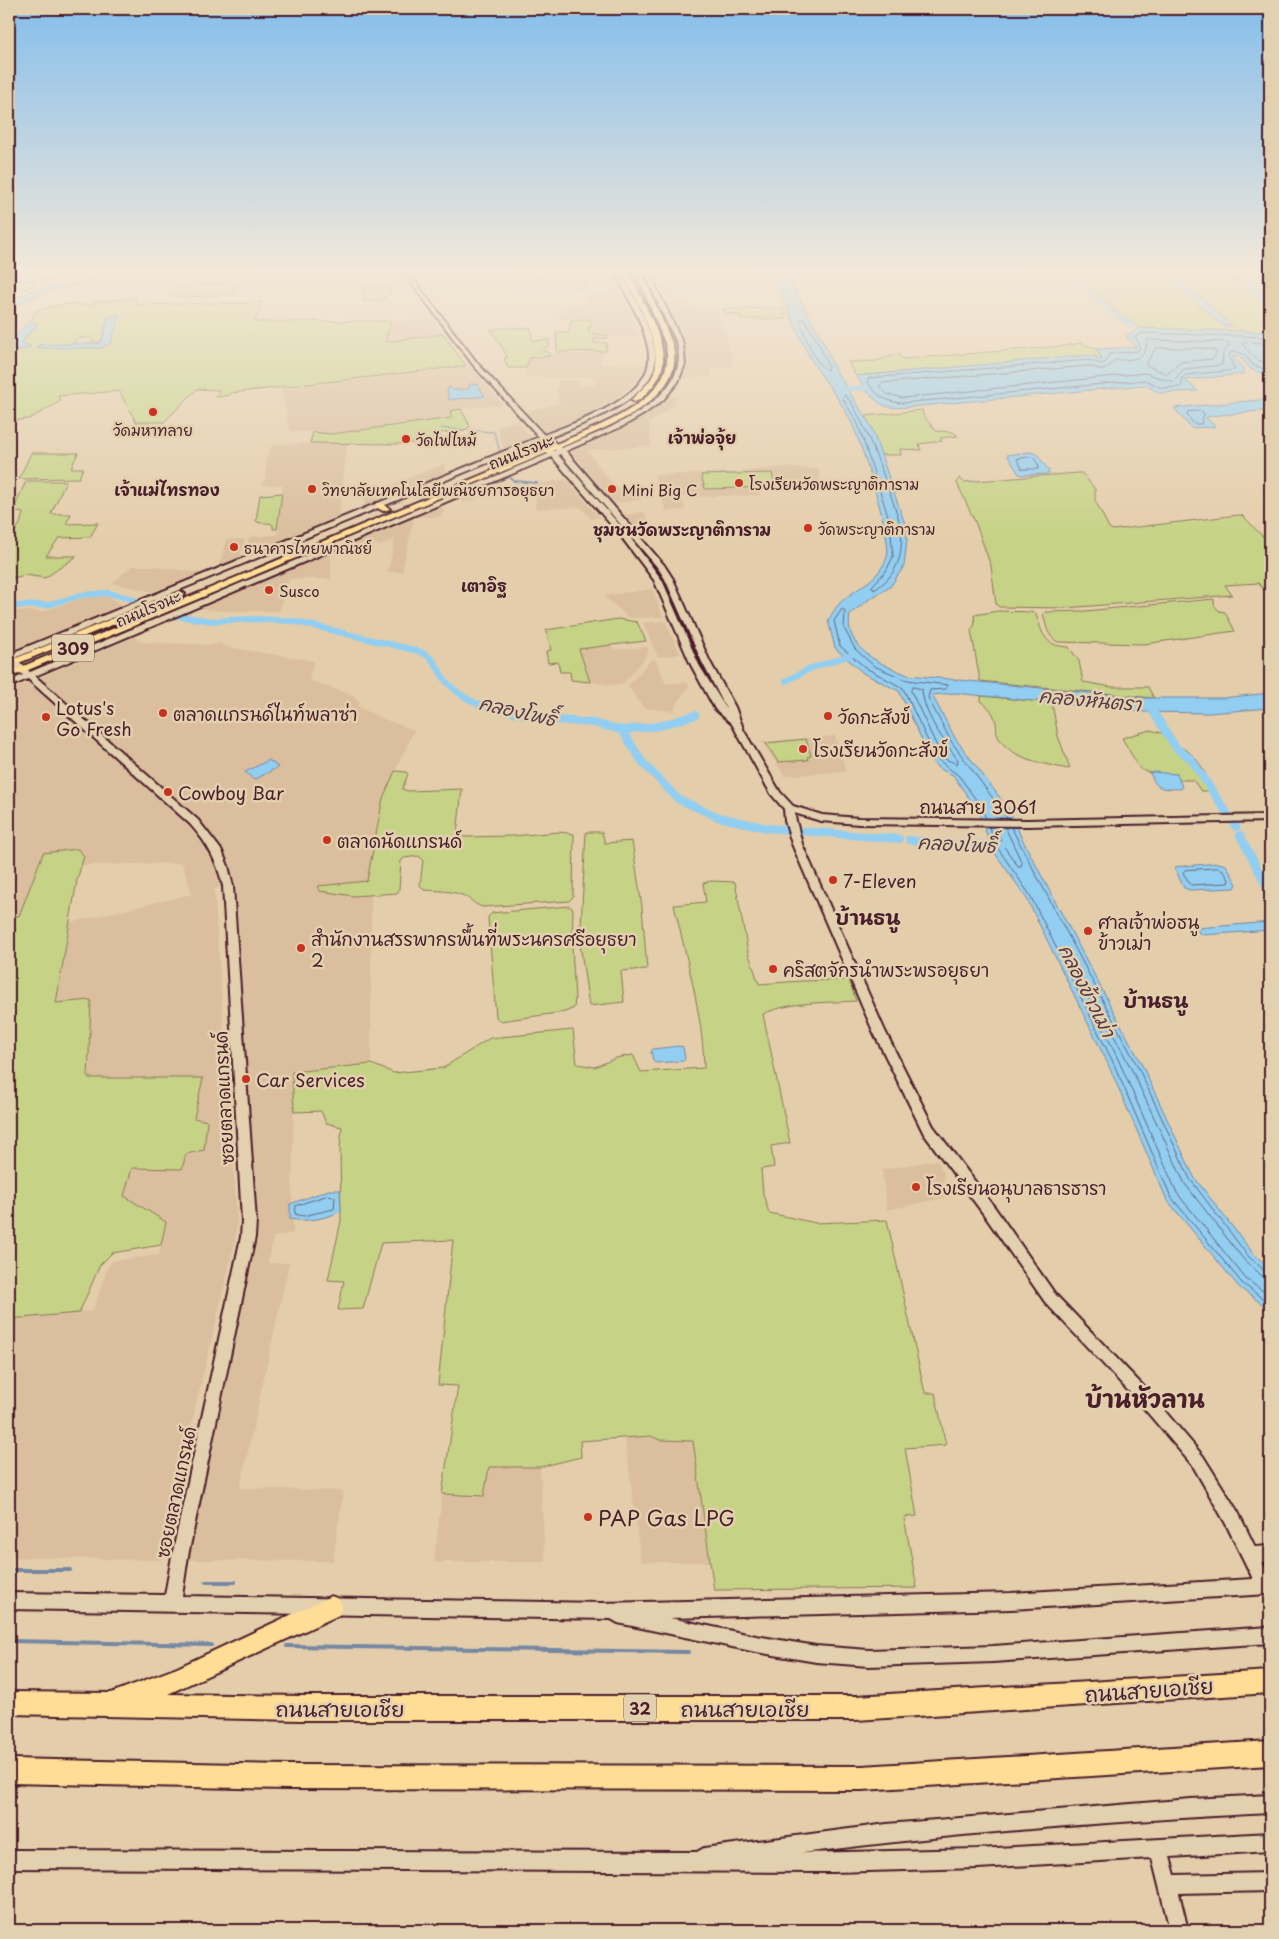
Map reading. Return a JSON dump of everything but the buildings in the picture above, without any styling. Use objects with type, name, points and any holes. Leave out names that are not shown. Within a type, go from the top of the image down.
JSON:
[{"type":"highway","points":[[110,1705],[181,1678],[331,1607]]},
{"type":"highway","name":"ถนนสายเอเชีย","points":[[9,1703],[301,1708],[856,1708],[1270,1682]]},
{"type":"highway","points":[[9,1771],[288,1777],[862,1778],[1270,1753]]},
{"type":"main road","points":[[9,1601],[602,1612],[1001,1601],[1268,1587],[1198,1461],[1141,1394],[1050,1298],[985,1205],[928,1130],[879,1031],[797,844],[790,821],[789,808],[776,794],[735,722],[720,709],[695,664],[658,580],[608,515],[473,360]]},
{"type":"main road","name":"ถนนโรจนะ","points":[[547,444],[616,404],[639,387],[651,368],[652,360]]},
{"type":"main road","name":"ถนนโรจนะ","points":[[9,684],[26,672],[141,624],[173,602],[382,507],[509,462],[623,409],[640,396],[652,383],[659,368],[659,360]]},
{"type":"main road","name":"ถนนโรจนะ","points":[[11,661],[124,613],[173,602],[397,516],[547,444],[627,414],[653,395],[666,379],[671,360]]},
{"type":"main road","name":"ถนนโรจนะ","points":[[547,444],[608,431],[643,413],[664,395],[677,377],[682,360]]},
{"type":"main road","name":"ซอยตลาดแกรนด์","points":[[11,661],[26,672],[194,822],[213,842],[220,856],[228,886],[246,1170],[248,1237],[182,1546],[172,1604]]},
{"type":"main road","name":"ถนนโรจนะ","points":[[9,675],[26,672]]},
{"type":"main road","name":"ถนนสาย 3061","points":[[789,808],[821,818],[859,821],[1027,823],[1270,818]]},
{"type":"main road","points":[[1251,1556],[1270,1554]]},
{"type":"main road","points":[[602,1612],[666,1627],[756,1644],[816,1654],[869,1658],[993,1654],[1270,1636]]},
{"type":"main road","points":[[685,1861],[719,1854],[887,1833],[1191,1808],[1270,1804]]},
{"type":"main road","points":[[9,1859],[920,1862],[1270,1842]]},
{"type":"main road","points":[[1159,1848],[1179,1930]]},
{"type":"main road","points":[[1168,1884],[1270,1882]]},
{"type":"shaded area","points":[[529,360],[601,360],[600,364],[642,365],[641,372],[634,383],[619,397],[591,413],[546,432],[525,412],[559,403],[557,390],[559,380],[579,380],[578,386],[594,386],[596,377],[524,377]]},
{"type":"shaded area","points":[[688,360],[732,360],[732,368],[710,369],[712,377],[683,378]]},
{"type":"shaded area","points":[[471,367],[503,405],[451,410],[453,418],[331,434],[290,431],[281,389]]},
{"type":"shaded area","points":[[669,396],[676,397],[674,405],[648,424],[651,426],[649,428],[652,446],[587,450],[605,475],[625,495],[638,495],[640,500],[615,503],[571,452],[636,421]]},
{"type":"shaded area","points":[[517,421],[531,437],[504,449],[497,426]]},
{"type":"shaded area","name":"วิทยาลัยเทคโนโลยีพณิชยการอยุธยา","points":[[347,444],[339,517],[246,554],[249,537],[277,535],[283,485],[262,485],[265,479],[267,455],[272,445]]},
{"type":"shaded area","points":[[444,464],[445,473],[364,507],[364,496]]},
{"type":"shaded area","name":"โรงเรียนวัดพระญาติการาม","points":[[778,467],[819,469],[821,490],[759,490],[760,495],[682,497],[685,510],[666,511],[654,475],[738,472]]},
{"type":"shaded area","points":[[566,479],[599,517],[590,519],[581,507],[535,509],[537,484]]},
{"type":"shaded area","points":[[492,483],[498,491],[477,498],[477,500],[462,503],[460,497]]},
{"type":"shaded area","points":[[439,505],[445,510],[440,517],[414,517],[402,572],[388,572],[395,539],[379,546],[370,541],[343,552],[337,549]]},
{"type":"shaded area","points":[[644,512],[651,527],[636,530],[625,515]]},
{"type":"shaded area","points":[[245,539],[240,557],[219,566],[226,540]]},
{"type":"shaded area","points":[[331,551],[331,579],[289,579],[279,611],[224,611],[196,608]]},
{"type":"shaded area","points":[[132,566],[151,566],[201,573],[154,592],[112,583]]},
{"type":"shaded area","points":[[652,589],[663,617],[629,618],[604,596]]},
{"type":"shaded area","points":[[85,597],[110,597],[122,605],[9,652],[9,610],[41,612]]},
{"type":"shaded area","points":[[665,621],[680,654],[658,657],[643,623]]},
{"type":"shaded area","points":[[134,637],[141,642],[212,645],[219,643],[227,647],[314,661],[309,678],[311,681],[350,694],[361,703],[357,706],[378,717],[414,730],[383,798],[367,881],[354,896],[371,895],[371,1064],[292,1072],[294,1112],[293,1233],[273,1237],[268,1263],[289,1263],[240,1488],[343,1491],[333,1561],[188,1560],[254,1239],[255,1216],[236,883],[214,889],[237,1218],[235,1241],[159,1560],[9,1557],[9,1319],[93,1311],[108,1267],[113,1261],[159,1255],[166,1222],[124,1196],[132,1168],[182,1169],[186,1154],[207,1121],[194,1118],[203,1078],[88,1078],[91,1000],[56,1003],[69,923],[192,894],[182,863],[82,865],[84,856],[19,916],[9,916],[9,691]]},
{"type":"shaded area","points":[[612,646],[614,650],[648,647],[648,652],[641,663],[622,684],[610,685],[590,682],[579,649]]},
{"type":"shaded area","points":[[655,659],[666,684],[687,682],[689,687],[677,702],[674,711],[644,708],[628,686],[651,660]]},
{"type":"shaded area","name":"โรงเรียนวัดกะสังข์","points":[[835,736],[846,771],[785,776],[762,742]]},
{"type":"shaded area","name":"โรงเรียนอนุบาลธารธารา","points":[[937,1160],[945,1176],[943,1179],[952,1196],[887,1210],[882,1170]]},
{"type":"shaded area","points":[[651,1436],[660,1440],[693,1441],[710,1562],[641,1562],[625,1438]]},
{"type":"shaded area","points":[[488,1467],[540,1467],[545,1562],[434,1562],[442,1494],[484,1496]]},
{"type":"green space","points":[[9,360],[462,360],[466,366],[231,393],[230,395],[216,397],[219,390],[197,389],[164,422],[136,422],[119,391],[58,396],[61,401],[29,419],[9,421]]},
{"type":"green space","points":[[505,360],[529,360],[526,368],[508,368]]},
{"type":"green space","points":[[1041,360],[856,376],[848,362]]},
{"type":"green space","points":[[461,409],[470,426],[465,431],[441,433],[438,442],[394,444],[310,443],[313,432],[331,434],[452,418],[450,411]]},
{"type":"green space","points":[[922,410],[923,415],[936,431],[953,432],[958,436],[940,438],[942,441],[919,444],[921,450],[900,449],[901,455],[881,455],[866,416]]},
{"type":"green space","points":[[31,453],[78,453],[71,468],[83,468],[79,478],[19,479]]},
{"type":"green space","points":[[772,473],[775,487],[705,489],[701,475]]},
{"type":"green space","points":[[1082,473],[1095,489],[1095,500],[1109,528],[1113,530],[1243,516],[1270,544],[1270,590],[1265,591],[1258,583],[1225,585],[1232,595],[1065,608],[999,607],[996,604],[991,566],[976,524],[957,483],[959,478],[964,482]]},
{"type":"green space","points":[[26,481],[66,481],[51,514],[71,514],[66,524],[98,523],[90,537],[59,538],[46,556],[77,556],[45,578],[25,575],[9,579],[9,531],[15,531],[20,524],[23,513],[13,511]]},
{"type":"green space","points":[[282,493],[277,529],[273,529],[273,525],[269,523],[256,521],[260,495]]},
{"type":"green space","points":[[1214,599],[1214,605],[1219,611],[1225,612],[1235,631],[1144,644],[1058,642],[1049,634],[1043,614],[1046,612],[1085,611]]},
{"type":"green space","points":[[998,611],[1034,612],[1049,642],[1069,647],[1079,661],[1083,682],[1112,687],[1148,687],[1154,698],[980,681],[971,630],[975,624],[974,615]]},
{"type":"green space","points":[[618,619],[637,622],[646,641],[579,649],[590,682],[571,680],[570,672],[560,672],[558,662],[548,663],[546,651],[551,650],[546,630]]},
{"type":"green space","points":[[981,696],[1052,703],[1058,736],[1070,768],[1028,759],[1009,749],[997,734],[994,716],[981,701]]},
{"type":"green space","points":[[1150,730],[1166,734],[1175,744],[1194,757],[1204,770],[1212,791],[1201,791],[1193,780],[1179,780],[1177,774],[1150,773],[1140,769],[1122,738]]},
{"type":"green space","points":[[806,739],[811,756],[807,757],[808,760],[778,762],[766,743]]},
{"type":"green space","points":[[395,771],[408,774],[402,789],[408,791],[462,789],[457,834],[464,837],[513,836],[559,832],[574,834],[573,897],[569,901],[483,907],[456,893],[424,890],[420,885],[423,860],[419,856],[404,858],[401,861],[399,890],[397,893],[354,896],[320,891],[318,886],[367,881],[383,798]]},
{"type":"green space","points":[[586,832],[602,832],[605,843],[632,841],[642,907],[647,969],[621,971],[624,1002],[589,1006],[580,944]]},
{"type":"green space","points":[[78,849],[84,856],[77,880],[56,1003],[91,1000],[88,1078],[203,1078],[194,1118],[207,1121],[204,1150],[186,1154],[182,1169],[132,1168],[124,1196],[166,1222],[161,1245],[112,1253],[100,1265],[79,1313],[9,1319],[9,916],[19,916],[43,853]]},
{"type":"green space","points":[[711,881],[735,882],[748,952],[759,984],[849,980],[856,1001],[797,1005],[763,1014],[790,1143],[771,1146],[774,1167],[761,1169],[763,1194],[769,1213],[816,1223],[887,1220],[925,1393],[935,1393],[946,1445],[905,1448],[917,1516],[904,1517],[917,1588],[714,1590],[693,1441],[660,1440],[651,1436],[580,1441],[581,1457],[540,1467],[489,1467],[484,1496],[442,1494],[458,1386],[438,1385],[453,1240],[381,1243],[363,1309],[338,1310],[344,1281],[328,1280],[341,1221],[340,1148],[342,1127],[326,1123],[321,1111],[294,1112],[292,1072],[371,1064],[394,1073],[443,1068],[490,1038],[573,1030],[577,1064],[595,1067],[616,1058],[633,1055],[641,1072],[704,1068],[701,1027],[689,965],[674,905],[706,902],[703,883]]},
{"type":"green space","points":[[569,906],[573,909],[574,1008],[565,1012],[500,1021],[496,1017],[488,917],[492,913]]},
{"type":"water","points":[[812,360],[831,360],[871,426],[906,527],[907,540],[904,566],[890,587],[871,598],[850,614],[849,626],[852,637],[858,646],[876,661],[908,675],[1142,698],[1222,698],[1270,693],[1270,708],[1209,713],[1144,712],[955,693],[932,695],[955,738],[1010,811],[1021,837],[1141,1063],[1194,1177],[1252,1252],[1270,1269],[1270,1310],[1239,1287],[1167,1200],[1108,1064],[1026,897],[992,849],[979,813],[953,775],[938,768],[932,761],[899,691],[863,673],[835,648],[828,620],[845,598],[873,578],[878,572],[887,557],[888,548],[869,472],[853,426]]},
{"type":"water","points":[[1029,360],[1236,360],[1244,370],[1244,374],[1185,380],[1198,391],[1160,393],[1145,385],[904,408],[895,408],[880,403],[856,376]]},
{"type":"water","points":[[1243,360],[1270,360],[1270,376],[1250,369]]},
{"type":"water","points":[[470,384],[478,385],[485,396],[449,400],[447,390],[449,387],[454,390],[469,389]]},
{"type":"water","points":[[1270,399],[1270,410],[1206,418],[1214,427],[1191,428],[1174,408]]},
{"type":"water","points":[[1030,452],[1037,454],[1049,471],[1048,474],[1019,474],[1007,455]]},
{"type":"water","points":[[269,760],[278,767],[254,780],[245,772]]},
{"type":"water","points":[[1150,773],[1177,774],[1181,789],[1161,788]]},
{"type":"water","points":[[1218,863],[1226,865],[1237,884],[1235,888],[1190,890],[1184,888],[1174,867]]},
{"type":"water","points":[[1270,922],[1270,930],[1203,935],[1197,931],[1198,928]]},
{"type":"water","points":[[683,1047],[685,1059],[683,1061],[656,1063],[653,1061],[651,1051],[653,1049]]},
{"type":"water","points":[[329,1190],[340,1190],[341,1211],[316,1219],[290,1219],[290,1204]]},
{"type":"waterway","points":[[840,389],[865,388]]},
{"type":"waterway","points":[[441,428],[494,432],[503,461]]},
{"type":"waterway","points":[[503,460],[505,468]]},
{"type":"waterway","points":[[506,474],[514,481],[537,483]]},
{"type":"waterway","name":"คลองโพธิ์","points":[[9,606],[48,605],[81,595],[108,593],[129,598],[177,616],[213,621],[254,619],[293,621],[418,651],[432,660],[446,681],[454,689],[469,700],[480,705]]},
{"type":"waterway","points":[[786,681],[809,669],[854,654]]},
{"type":"waterway","name":"คลองโพธิ์","points":[[480,705],[485,706]]},
{"type":"waterway","name":"คลองโพธิ์","points":[[480,705],[545,719],[593,723],[622,730]]},
{"type":"waterway","name":"คลองหันตรา","points":[[1149,705],[1176,748],[1191,759],[1236,827]]},
{"type":"waterway","points":[[622,730],[659,726],[695,715]]},
{"type":"waterway","name":"คลองโพธิ์","points":[[622,730],[643,763],[678,799],[718,817],[767,828],[899,839]]},
{"type":"waterway","points":[[1240,835],[1270,893]]},
{"type":"waterway","name":"คลองโพธิ์","points":[[909,840],[948,844],[1001,845]]},
{"type":"waterway","points":[[9,1570],[70,1570]]},
{"type":"waterway","points":[[206,1582],[235,1582]]},
{"type":"waterway","points":[[9,1641],[211,1645]]},
{"type":"waterway","points":[[287,1646],[688,1652]]},
{"type":"place","name":"วัดมหาทลาย","points":[[153,412]]},
{"type":"place","name":"วัดไฟไหม้","points":[[406,439]]},
{"type":"place","name":"โรงเรียนวัดพระญาติการาม","points":[[739,483]]},
{"type":"place","name":"วิทยาลัยเทคโนโลยีพณิชยการอยุธยา","points":[[312,489]]},
{"type":"place","name":"Mini Big C","points":[[612,489]]},
{"type":"place","name":"วัดพระญาติการาม","points":[[808,528]]},
{"type":"place","name":"ธนาคารไทยพาณิชย์","points":[[234,547]]},
{"type":"place","name":"Susco","points":[[269,590]]},
{"type":"place","name":"ตลาดแกรนด์ไนท์พลาซ่า","points":[[163,713]]},
{"type":"place","name":"วัดกะสังข์","points":[[828,716]]},
{"type":"place","name":"Lotus's Go Fresh","points":[[46,717]]},
{"type":"place","name":"โรงเรียนวัดกะสังข์","points":[[803,749]]},
{"type":"place","name":"Cowboy Bar","points":[[168,792]]},
{"type":"place","name":"ตลาดนัดแกรนด์","points":[[327,840]]},
{"type":"place","name":"7-Eleven","points":[[833,880]]},
{"type":"place","name":"ศาลเจ้าพ่อธนู ข้าวเม่า","points":[[1088,931]]},
{"type":"place","name":"สำนักงานสรรพากรพื้นที่พระนครศรีอยุธยา 2","points":[[301,948]]},
{"type":"place","name":"คริสตจักรนำพระพรอยุธยา","points":[[773,969]]},
{"type":"place","name":"Car Services","points":[[246,1079]]},
{"type":"place","name":"โรงเรียนอนุบาลธารธารา","points":[[916,1187]]},
{"type":"place","name":"PAP Gas LPG","points":[[588,1517]]},
{"type":"district","name":"เจ้าพ่อจุ้ย","points":[[702,437]]},
{"type":"district","name":"เจ้าแม่ไทรทอง","points":[[167,489]]},
{"type":"district","name":"ชุมชนวัดพระญาติการาม","points":[[682,529]]},
{"type":"district","name":"เตาอิฐ","points":[[484,585]]},
{"type":"district","name":"บ้านธนู","points":[[868,917]]},
{"type":"district","name":"บ้านธนู","points":[[1156,1000]]},
{"type":"district","name":"บ้านหัวลาน","points":[[1145,1398]]},
{"type":"water label","name":"คลองข้าวเม่า","points":[[1088,990]]}]
